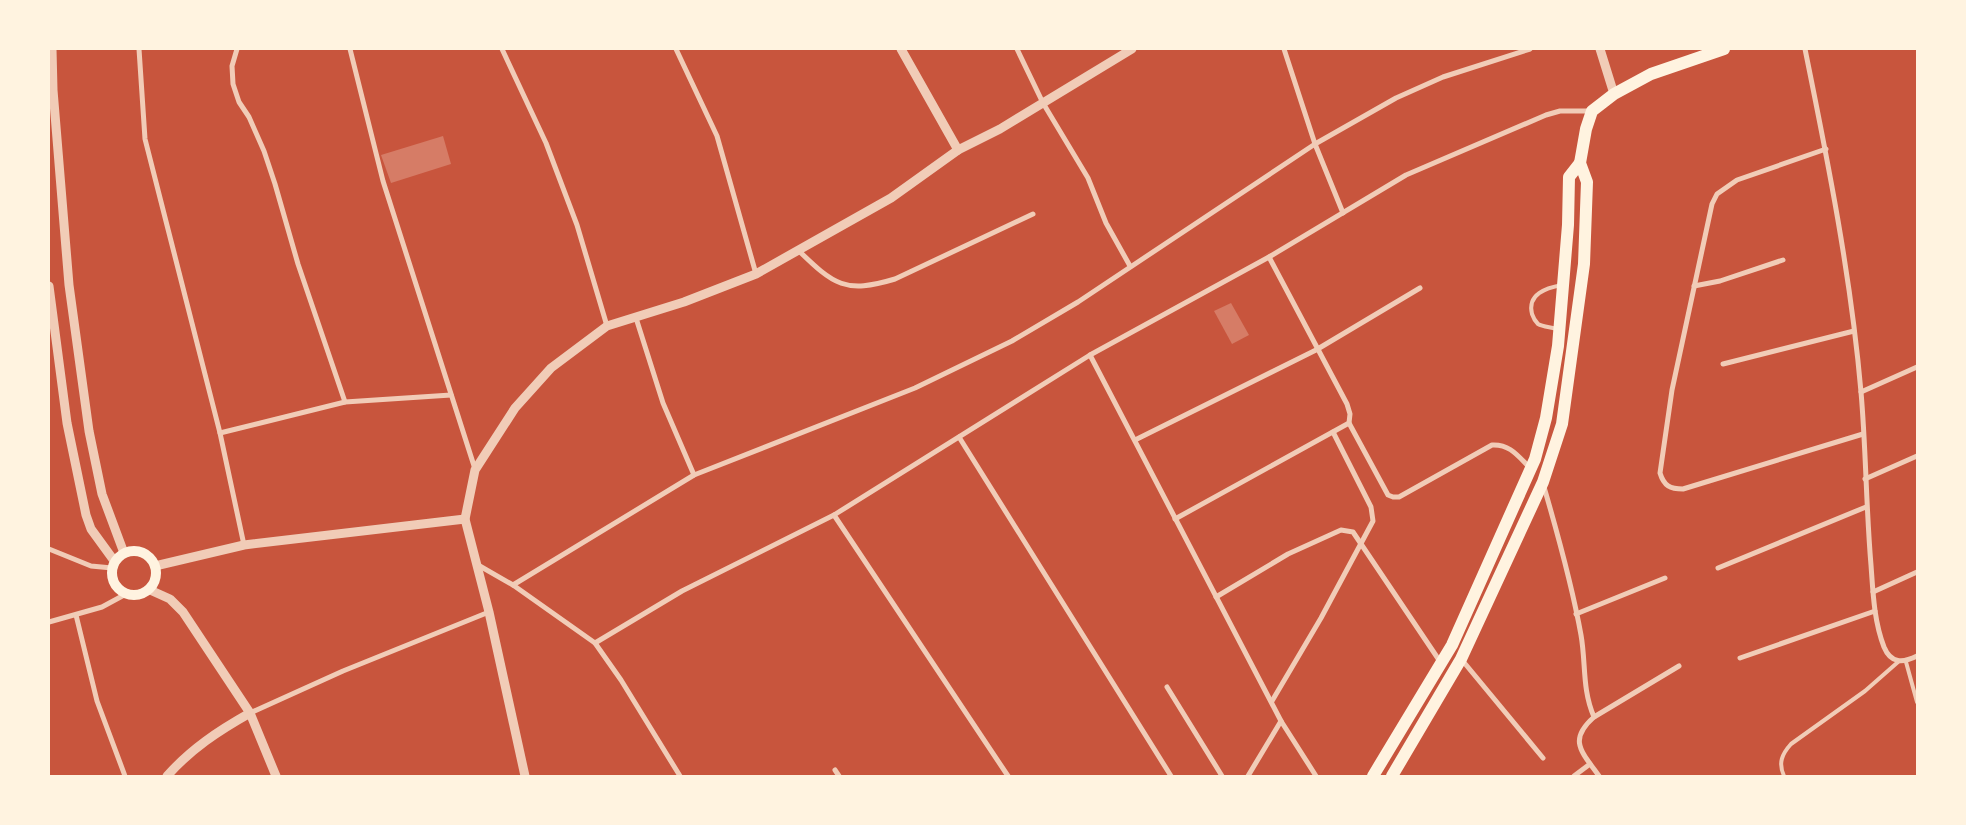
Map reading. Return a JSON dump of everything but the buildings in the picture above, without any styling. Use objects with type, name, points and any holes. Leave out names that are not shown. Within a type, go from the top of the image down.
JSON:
[{"type":"main road","points":[[1373,776],[1452,645],[1531,468],[1546,418],[1560,329],[1569,177],[1580,163],[1586,129],[1592,110],[1614,94],[1651,74],[1724,49]]},
{"type":"main road","points":[[1392,776],[1461,659],[1543,482],[1562,424],[1584,264],[1587,182],[1580,163]]},
{"type":"main road","points":[[130,551],[142,552],[152,560],[155,566],[156,579],[150,590],[138,595],[126,594],[116,586],[113,580],[114,565],[124,553],[130,551]]},
{"type":"street","points":[[52,49],[53,90],[69,285],[89,431],[102,494],[124,553]]},
{"type":"street","points":[[138,49],[146,139],[220,433],[244,545]]},
{"type":"street","points":[[237,49],[232,66],[233,84],[270,168],[298,264],[345,402]]},
{"type":"street","points":[[350,49],[383,181],[475,470]]},
{"type":"street","points":[[502,49],[546,143],[566,198],[607,326]]},
{"type":"street","points":[[676,49],[717,136],[756,274]]},
{"type":"street","points":[[901,49],[958,150]]},
{"type":"street","points":[[1016,49],[1043,103],[1088,178],[1106,223],[1130,266]]},
{"type":"street","points":[[525,776],[478,565],[465,520],[475,470],[514,408],[545,375],[607,326],[636,318],[756,274],[891,198],[958,150],[1000,129],[1132,49]]},
{"type":"street","points":[[1284,49],[1315,144],[1344,213]]},
{"type":"street","points":[[513,585],[694,475],[915,388],[1012,341],[1078,302],[1315,144],[1396,98],[1435,80],[1530,49]]},
{"type":"street","points":[[1600,49],[1614,94]]},
{"type":"street","points":[[1805,49],[1826,149],[1854,331],[1861,392],[1866,507],[1875,611],[1885,648],[1898,662],[1906,662],[1917,656]]},
{"type":"street","points":[[595,643],[682,591],[834,515],[1090,355],[1269,257],[1406,175],[1546,115],[1560,111],[1592,110]]},
{"type":"street","points":[[1826,149],[1737,180],[1717,194],[1712,204],[1672,390],[1660,462],[1660,473],[1662,482],[1668,487],[1683,489],[1863,434]]},
{"type":"street","points":[[798,250],[824,276],[843,285],[872,286],[896,279],[1033,214]]},
{"type":"street","points":[[1269,257],[1316,350],[1347,404],[1350,414],[1349,423],[1388,494],[1393,497],[1399,497],[1492,445],[1503,445],[1510,448],[1531,468]]},
{"type":"street","points":[[1694,286],[1720,281],[1783,260]]},
{"type":"street","points":[[49,286],[67,423],[86,515],[91,529],[114,565]]},
{"type":"street","points":[[1135,440],[1316,350],[1420,288]]},
{"type":"street","points":[[636,318],[663,403],[694,475]]},
{"type":"street","points":[[1723,364],[1854,331]]},
{"type":"street","points":[[1090,355],[1281,721],[1316,776]]},
{"type":"street","points":[[1861,392],[1917,367]]},
{"type":"street","points":[[220,433],[256,422],[345,402],[451,395]]},
{"type":"street","points":[[1175,519],[1349,423]]},
{"type":"street","points":[[1272,702],[1321,618],[1373,521],[1374,515],[1334,432]]},
{"type":"street","points":[[959,437],[1171,776]]},
{"type":"street","points":[[1865,480],[1917,456]]},
{"type":"street","points":[[1543,482],[1576,614],[1583,654],[1585,690],[1594,717]]},
{"type":"street","points":[[1718,568],[1866,507]]},
{"type":"street","points":[[834,515],[1008,776]]},
{"type":"street","points":[[155,566],[244,545],[465,520]]},
{"type":"street","points":[[1216,597],[1288,554],[1341,530],[1353,532],[1441,663]]},
{"type":"street","points":[[49,548],[91,566],[114,565]]},
{"type":"street","points":[[478,565],[513,585],[595,643],[621,680],[680,776]]},
{"type":"street","points":[[1873,592],[1917,572]]},
{"type":"street","points":[[1576,614],[1665,578]]},
{"type":"street","points":[[150,590],[170,600],[183,612],[250,713],[276,776]]},
{"type":"street","points":[[49,622],[102,607],[126,594]]},
{"type":"street","points":[[1740,658],[1875,611]]},
{"type":"street","points":[[167,776],[193,749],[214,732],[250,713],[343,671],[489,612]]},
{"type":"street","points":[[76,615],[97,701],[125,776]]},
{"type":"street","points":[[1461,659],[1542,758]]},
{"type":"street","points":[[1599,776],[1590,764],[1578,738],[1582,727],[1594,717],[1679,666]]},
{"type":"street","points":[[1167,687],[1222,776]]},
{"type":"street","points":[[1248,776],[1281,721]]},
{"type":"street","points":[[1574,776],[1590,764]]},
{"type":"street","points":[[835,770],[839,776]]},
{"type":"lane","points":[[1560,329],[1539,324],[1533,318],[1531,308],[1532,300],[1537,293],[1548,288],[1564,285]]},
{"type":"lane","points":[[1784,776],[1781,762],[1784,753],[1792,744],[1865,692],[1898,662]]},
{"type":"lane","points":[[1906,662],[1917,702]]}]
